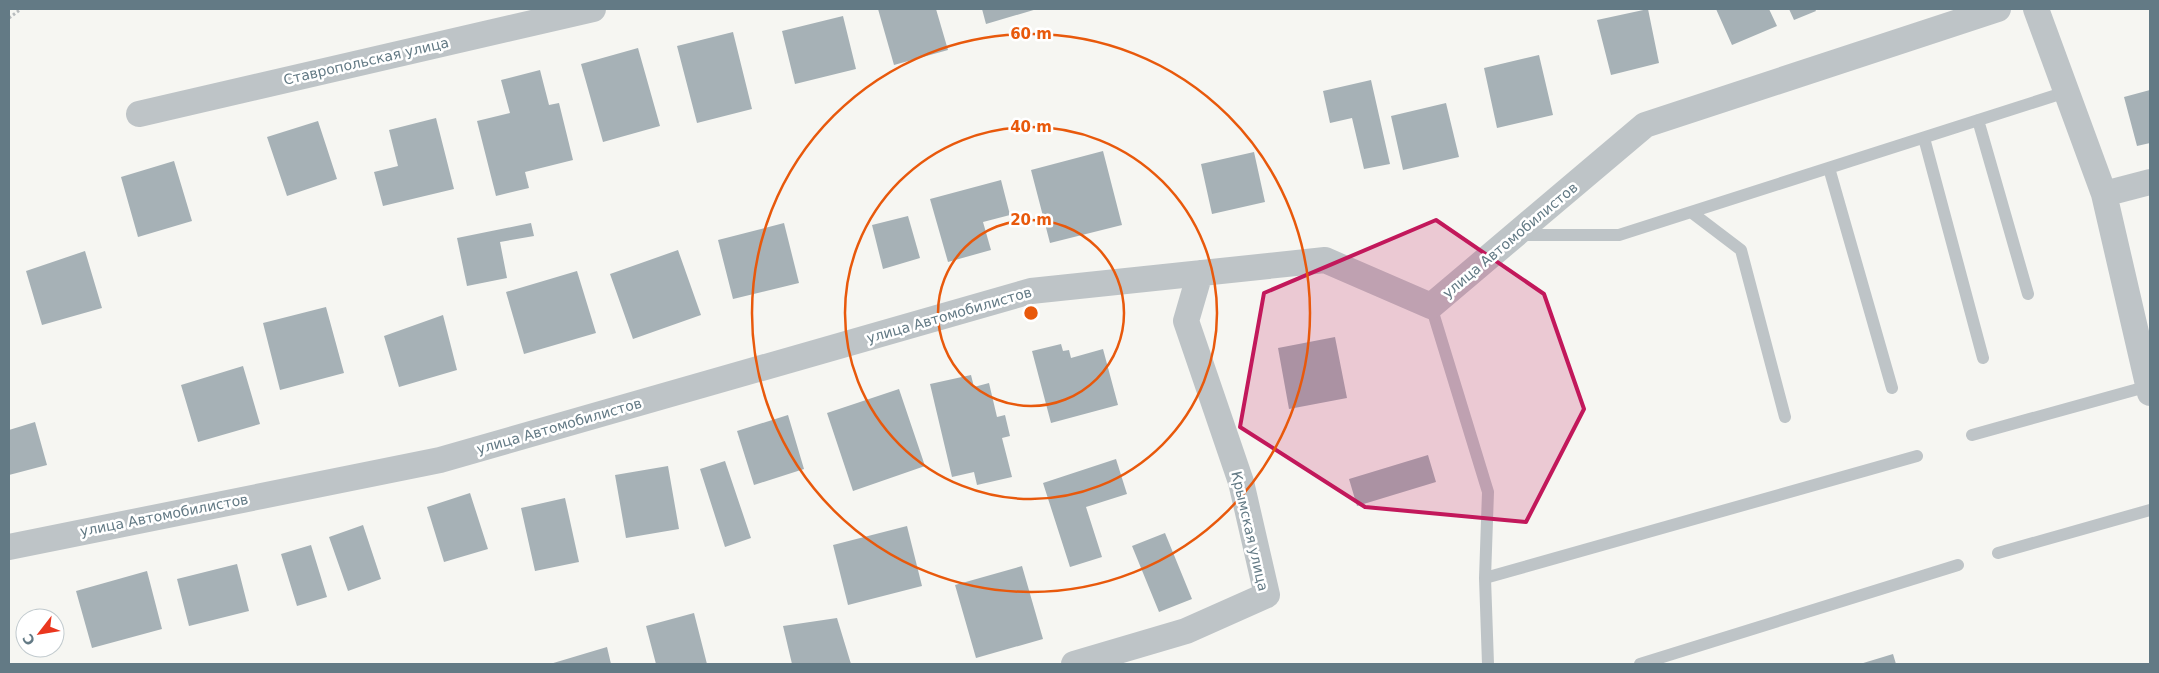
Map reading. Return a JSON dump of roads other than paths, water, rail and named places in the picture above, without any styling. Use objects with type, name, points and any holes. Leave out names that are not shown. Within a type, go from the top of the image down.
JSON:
[{"type":"street","name":"Ставропольская улица","points":[[139,114],[593,9]]},
{"type":"street","name":"улица Автомобилистов","points":[[9,547],[440,460],[1031,291],[1325,260],[1431,306],[1645,126],[1998,9]]},
{"type":"street","points":[[2036,9],[2104,194],[2149,389]]},
{"type":"street","points":[[2104,194],[2150,182]]},
{"type":"street","name":"Крымская улица","points":[[1074,664],[1186,631],[1267,595],[1241,482],[1186,322],[1200,273]]},
{"type":"lane","points":[[1515,235],[1619,236],[2066,92]]},
{"type":"lane","points":[[1978,120],[2028,294]]},
{"type":"lane","points":[[1924,138],[1983,358]]},
{"type":"lane","points":[[1828,168],[1892,388]]},
{"type":"lane","points":[[1691,212],[1741,250],[1786,416]]},
{"type":"lane","points":[[1431,306],[1488,492],[1485,578],[1488,664]]},
{"type":"lane","points":[[1972,435],[2149,389]]},
{"type":"lane","points":[[1485,578],[1917,456]]},
{"type":"lane","points":[[1998,553],[2150,510]]},
{"type":"lane","points":[[1640,664],[1958,565]]}]
